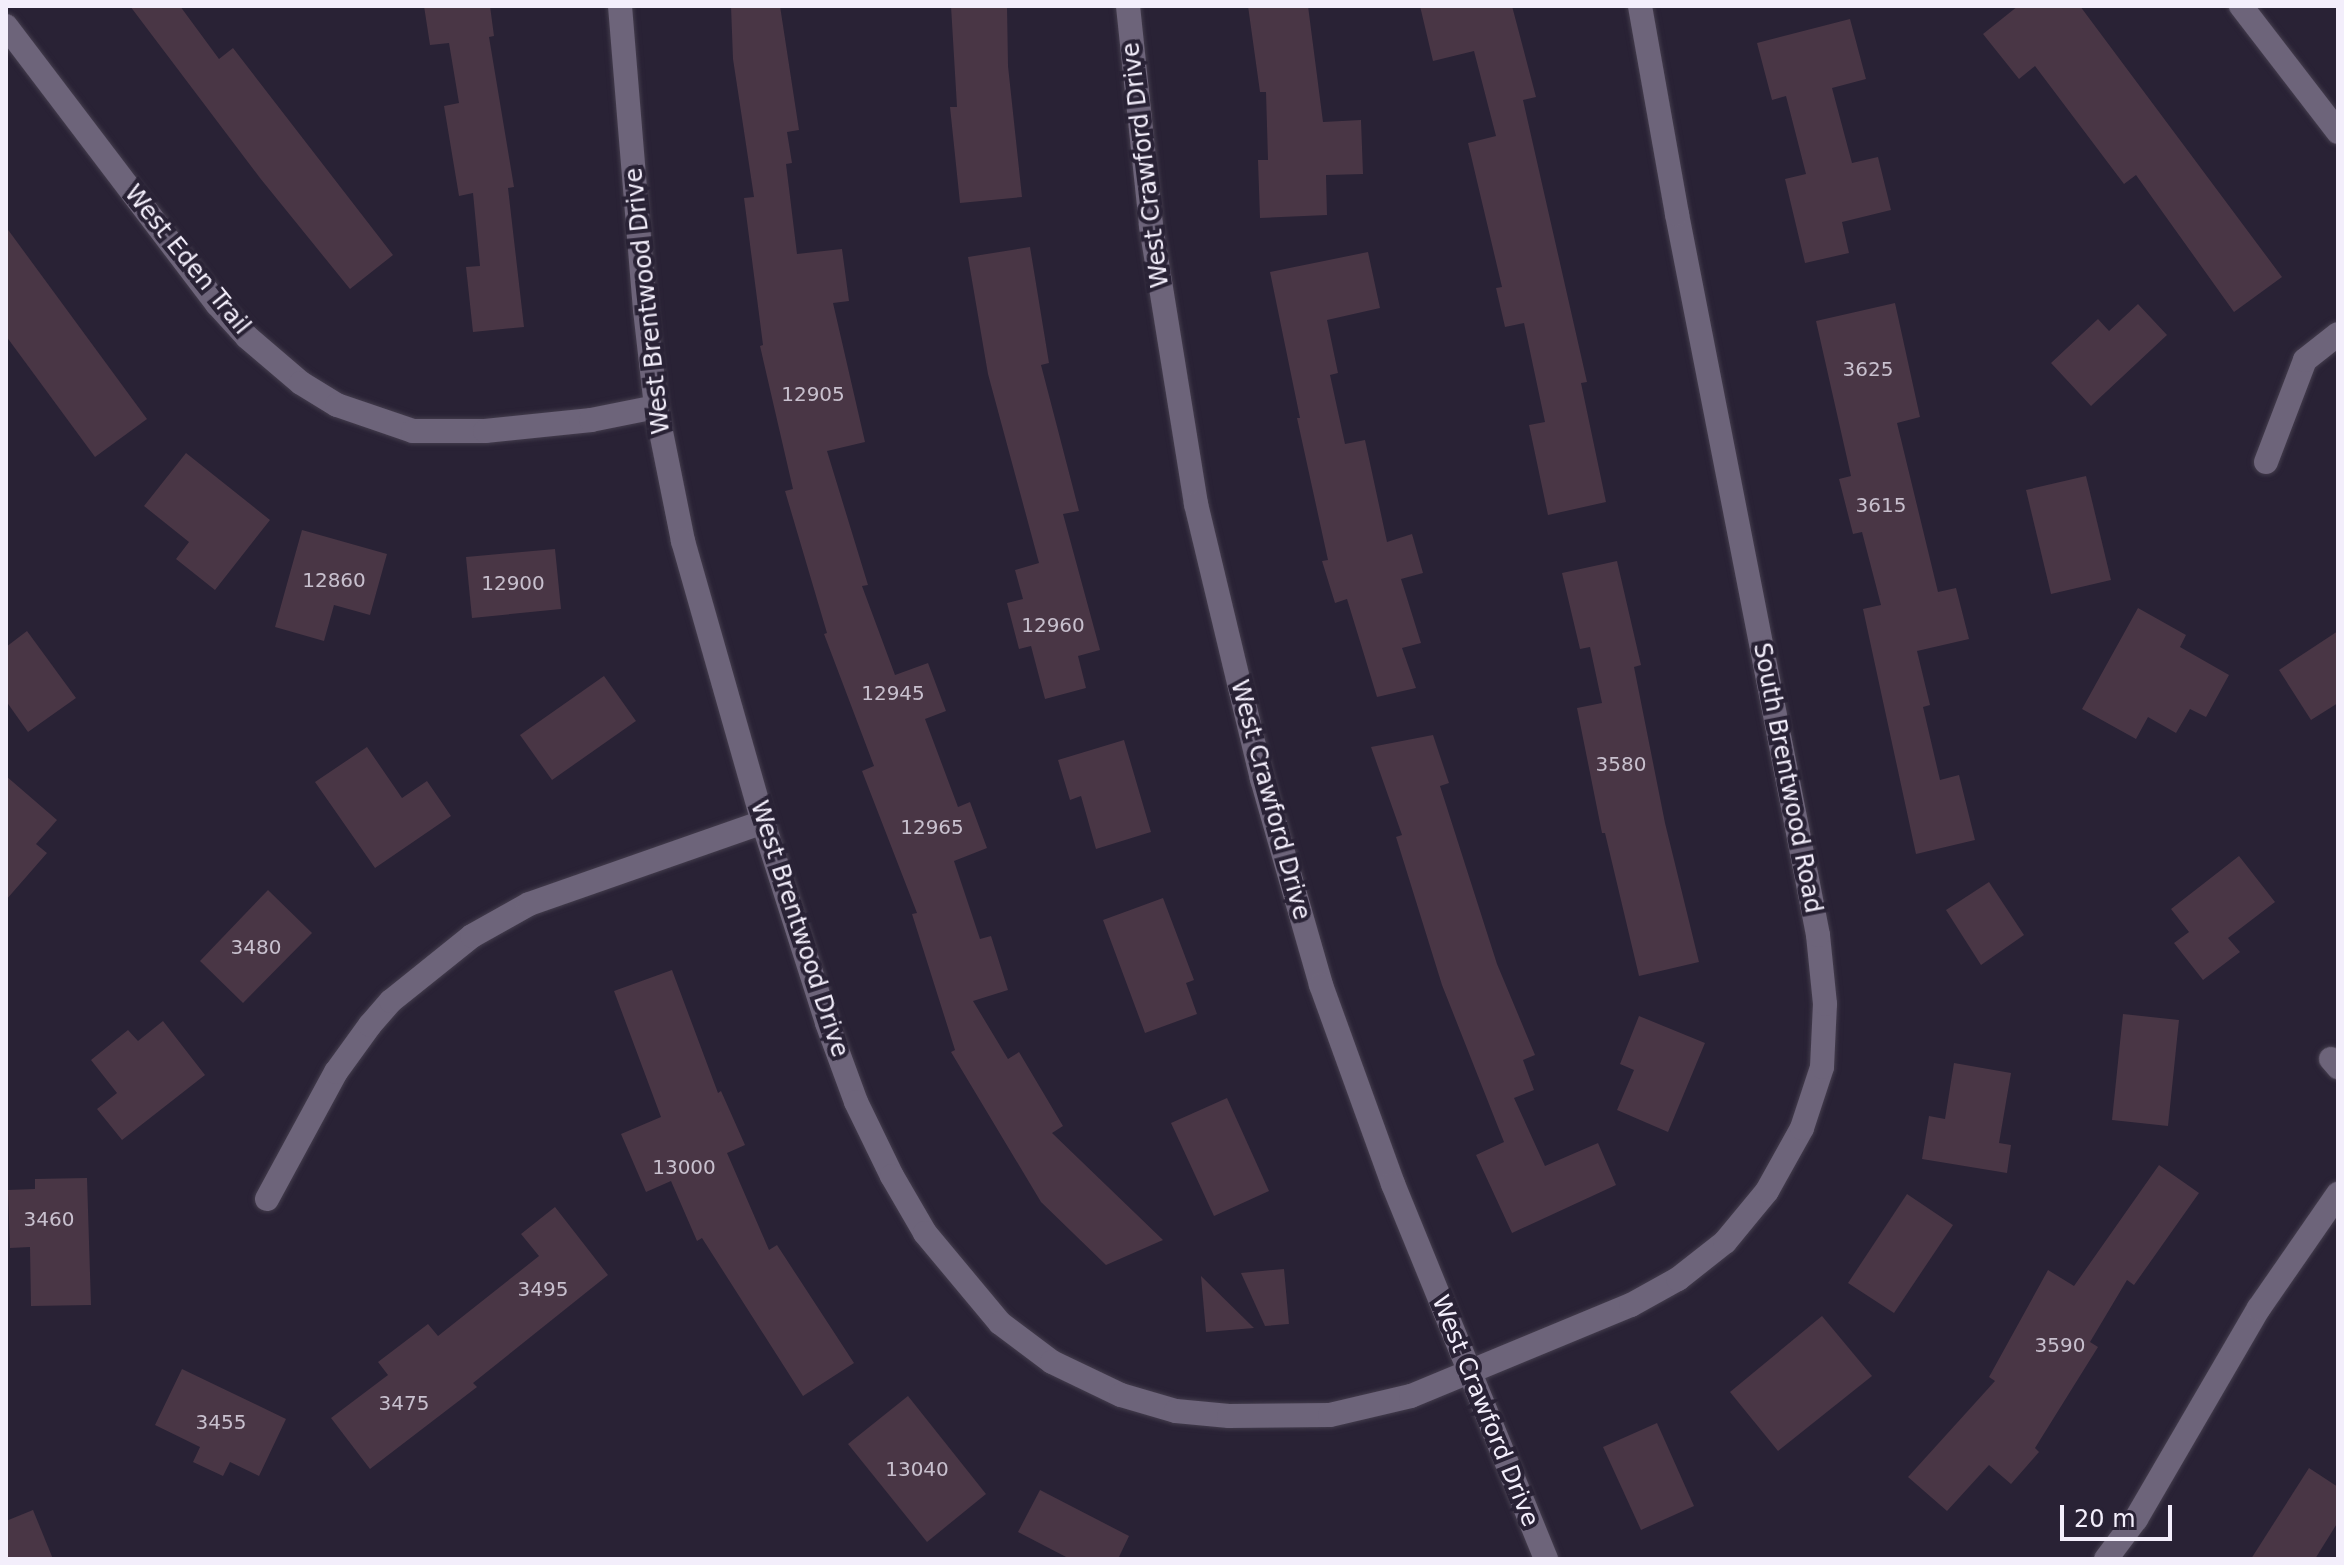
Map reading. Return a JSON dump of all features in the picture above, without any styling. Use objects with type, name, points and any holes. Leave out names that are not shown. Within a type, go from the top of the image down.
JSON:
[{"type":"street","name":"West Brentwood Drive","points":[[620,6],[656,407],[683,541],[763,822],[827,1023],[856,1102],[892,1176],[925,1233],[1000,1323],[1052,1362],[1121,1395],[1176,1411],[1215,1415],[1330,1415],[1411,1396],[1467,1372]]},
{"type":"street","name":"West Crawford Drive","points":[[1128,6],[1164,314],[1196,504],[1228,648],[1321,985],[1393,1184],[1467,1372],[1546,1559]]},
{"type":"street","name":"South Brentwood Road","points":[[1467,1372],[1631,1305],[1704,1261],[1725,1242],[1767,1191],[1802,1128],[1822,1067],[1825,1004],[1818,935],[1677,214],[1640,6]]},
{"type":"street","points":[[2241,6],[2338,132]]},
{"type":"street","name":"West Eden Trail","points":[[6,26],[217,304],[247,337],[290,374],[337,405],[413,431],[485,431],[591,420],[656,407]]},
{"type":"street","points":[[2266,462],[2305,360],[2338,334]]},
{"type":"street","points":[[267,1199],[336,1072],[370,1025],[391,1001],[472,936],[529,904],[763,822]]},
{"type":"street","points":[[2106,1559],[2136,1519],[2259,1308],[2338,1194]]},
{"type":"building","points":[[130,6],[180,6],[219,59],[233,48],[393,255],[350,289],[260,178]]},
{"type":"building","points":[[424,6],[490,6],[494,36],[489,37],[514,187],[508,188],[524,327],[473,332],[466,267],[480,266],[473,193],[459,196],[444,106],[459,103],[449,43],[430,45]]},
{"type":"building","points":[[731,6],[780,6],[799,130],[787,132],[792,163],[786,164],[797,254],[842,249],[849,301],[833,303],[865,442],[827,451],[868,585],[862,586],[895,675],[928,663],[946,711],[925,719],[958,807],[970,802],[987,848],[954,861],[980,939],[991,936],[1008,990],[973,1001],[1008,1059],[1019,1052],[1063,1126],[1052,1133],[1163,1240],[1106,1265],[1041,1202],[951,1052],[955,1050],[912,914],[917,913],[862,771],[874,766],[824,634],[827,633],[785,491],[793,489],[760,346],[763,345],[744,198],[754,197],[733,59]]},
{"type":"building","points":[[951,6],[1007,6],[1008,66],[1022,197],[960,203],[950,107],[957,107]]},
{"type":"building","points":[[1248,6],[1308,6],[1323,122],[1361,120],[1363,174],[1326,175],[1327,215],[1260,218],[1258,160],[1268,160],[1266,92],[1260,92]]},
{"type":"building","points":[[1420,6],[1512,6],[1536,97],[1523,100],[1587,382],[1581,383],[1606,502],[1548,515],[1529,425],[1545,422],[1524,323],[1505,327],[1496,288],[1502,287],[1468,143],[1496,136],[1474,51],[1433,61]]},
{"type":"building","points":[[2018,6],[2080,6],[2282,277],[2234,312],[2136,175],[2124,184],[2035,66],[2019,79],[1983,34]]},
{"type":"building","points":[[1850,19],[1866,79],[1832,88],[1852,163],[1878,157],[1891,210],[1842,222],[1849,253],[1805,263],[1785,179],[1806,174],[1786,96],[1772,100],[1757,43]]},
{"type":"building","points":[[6,227],[147,419],[95,457],[6,336]]},
{"type":"building","points":[[1030,247],[1049,363],[1041,365],[1079,511],[1063,514],[1100,650],[1078,656],[1086,688],[1045,699],[1031,646],[1019,649],[1007,603],[1023,599],[1015,570],[1039,563],[988,374],[968,257]]},
{"type":"building","points":[[1368,252],[1380,308],[1327,320],[1338,373],[1330,375],[1345,444],[1365,440],[1387,542],[1412,534],[1423,573],[1401,579],[1421,643],[1402,648],[1416,688],[1377,697],[1347,599],[1335,603],[1322,561],[1328,560],[1270,272]]},
{"type":"building","points":[[1895,303],[1920,417],[1897,423],[1938,592],[1956,588],[1969,639],[1917,651],[1930,705],[1923,707],[1940,780],[1959,775],[1975,840],[1916,854],[1863,609],[1881,605],[1862,532],[1853,534],[1839,479],[1851,476],[1816,321]]},
{"type":"building","points":[[2138,304],[2167,335],[2091,406],[2051,363],[2098,319],[2109,331]]},
{"type":"building","points":[[186,453],[270,520],[215,590],[176,559],[189,542],[144,506]]},
{"type":"building","points":[[2086,476],[2111,580],[2051,594],[2026,490]]},
{"type":"building","points":[[302,530],[387,554],[370,615],[334,605],[324,641],[275,627]]},
{"type":"building","points":[[555,549],[561,609],[472,618],[466,557]]},
{"type":"building","points":[[1617,561],[1641,665],[1634,667],[1665,823],[1699,962],[1639,976],[1605,833],[1602,833],[1577,708],[1602,703],[1590,647],[1580,649],[1562,573]]},
{"type":"building","points":[[2138,608],[2186,635],[2180,647],[2229,675],[2206,717],[2190,709],[2176,733],[2148,717],[2136,739],[2082,709]]},
{"type":"building","points":[[27,631],[76,698],[28,732],[6,701],[6,647]]},
{"type":"building","points":[[2338,631],[2338,703],[2311,720],[2279,670]]},
{"type":"building","points":[[604,676],[636,721],[552,780],[520,735]]},
{"type":"building","points":[[1433,735],[1449,783],[1440,786],[1497,964],[1535,1055],[1523,1060],[1534,1090],[1514,1098],[1545,1166],[1598,1143],[1616,1185],[1512,1233],[1476,1155],[1504,1142],[1442,985],[1396,837],[1402,835],[1371,747]]},
{"type":"building","points":[[1124,740],[1151,832],[1096,849],[1081,796],[1070,800],[1058,760]]},
{"type":"building","points":[[367,747],[402,798],[427,781],[451,816],[375,868],[315,782]]},
{"type":"building","points":[[6,776],[57,820],[36,844],[47,853],[6,900]]},
{"type":"building","points":[[2239,856],[2275,902],[2228,938],[2240,952],[2203,980],[2174,943],[2189,932],[2171,909]]},
{"type":"building","points":[[1989,882],[2024,935],[1981,965],[1946,910]]},
{"type":"building","points":[[268,890],[312,933],[243,1003],[200,961]]},
{"type":"building","points":[[1163,898],[1194,980],[1186,983],[1197,1014],[1145,1033],[1103,920]]},
{"type":"building","points":[[672,970],[718,1093],[721,1091],[745,1145],[727,1153],[769,1250],[777,1245],[854,1363],[803,1396],[702,1238],[697,1241],[671,1181],[646,1192],[621,1134],[661,1117],[614,991]]},
{"type":"building","points":[[2123,1014],[2179,1020],[2168,1126],[2112,1120]]},
{"type":"building","points":[[1639,1016],[1705,1043],[1668,1132],[1617,1110],[1634,1070],[1620,1064]]},
{"type":"building","points":[[163,1021],[205,1075],[122,1140],[97,1109],[117,1093],[91,1060],[128,1030],[138,1041]]},
{"type":"building","points":[[1954,1063],[2011,1073],[1999,1143],[2011,1145],[2007,1173],[1922,1159],[1929,1116],[1945,1119]]},
{"type":"building","points":[[1227,1098],[1269,1191],[1214,1216],[1171,1123]]},
{"type":"building","points":[[2159,1165],[2199,1193],[2134,1285],[2127,1280],[2090,1342],[2098,1347],[2035,1448],[2039,1452],[2011,1484],[1989,1465],[1947,1511],[1908,1477],[1995,1381],[1989,1377],[2048,1270],[2074,1286]]},
{"type":"building","points":[[87,1178],[91,1305],[31,1306],[30,1247],[10,1248],[8,1190],[35,1189],[35,1179]]},
{"type":"building","points":[[1907,1194],[1953,1225],[1894,1313],[1848,1283]]},
{"type":"building","points":[[555,1207],[608,1275],[473,1383],[477,1387],[370,1469],[331,1418],[388,1375],[378,1362],[428,1324],[438,1336],[539,1256],[521,1234]]},
{"type":"building","points":[[1284,1269],[1289,1324],[1265,1326],[1241,1273]]},
{"type":"building","points":[[1201,1276],[1254,1328],[1206,1332]]},
{"type":"building","points":[[1822,1316],[1872,1376],[1778,1451],[1730,1392]]},
{"type":"building","points":[[182,1369],[286,1419],[259,1476],[230,1462],[223,1476],[193,1462],[200,1447],[155,1425]]},
{"type":"building","points":[[908,1396],[986,1494],[927,1542],[848,1444]]},
{"type":"building","points":[[1657,1423],[1694,1506],[1641,1530],[1603,1447]]},
{"type":"building","points":[[2309,1468],[2338,1487],[2338,1522],[2315,1559],[2251,1559]]},
{"type":"building","points":[[1040,1490],[1129,1536],[1118,1559],[1070,1559],[1018,1532]]},
{"type":"building","points":[[33,1510],[53,1559],[6,1559],[6,1521]]}]
